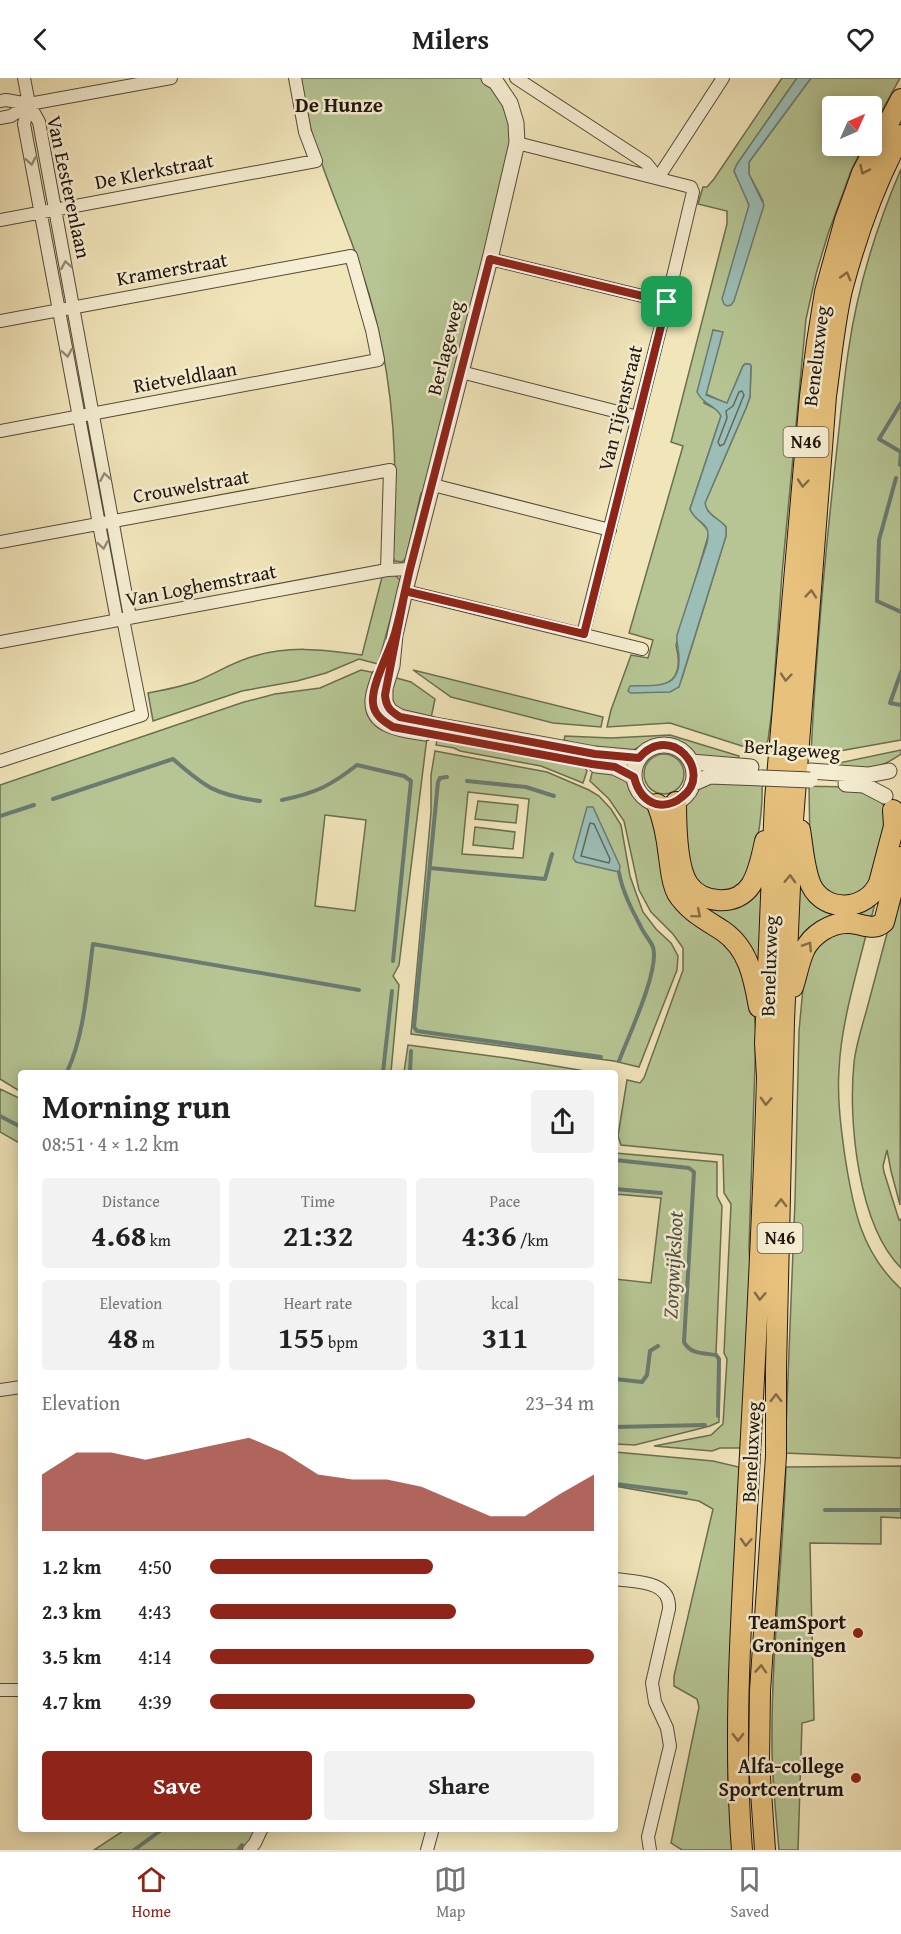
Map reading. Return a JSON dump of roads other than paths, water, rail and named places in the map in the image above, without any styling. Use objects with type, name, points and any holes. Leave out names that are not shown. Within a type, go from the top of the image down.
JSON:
[{"type":"highway","name":"Beneluxweg","points":[[765,1844],[759,1762],[760,1691],[776,1456],[784,1021],[785,800],[810,396],[825,292],[845,220],[862,173],[901,99]]},
{"type":"highway","name":"Beneluxweg","points":[[742,1850],[737,1737],[742,1603],[760,1292],[767,1077],[765,1042],[785,800],[833,340],[842,292],[859,231],[901,135]]},
{"type":"highway","name":"N46","points":[[667,803],[676,824],[682,870],[688,884],[699,894],[722,901],[735,898],[752,884],[785,800]]},
{"type":"highway","name":"N46","points":[[785,800],[812,886],[819,895],[831,903],[843,906],[856,905],[875,891],[894,826],[893,807]]},
{"type":"highway","name":"N46","points":[[667,803],[663,820],[673,883],[677,893],[689,907],[724,932],[739,948],[748,963],[754,978],[765,1042]]},
{"type":"highway","name":"N46","points":[[784,1021],[804,951],[809,943],[822,930],[839,924],[848,922],[874,928],[882,924],[901,857]]},
{"type":"street","points":[[24,78],[29,104]]},
{"type":"street","points":[[0,101],[29,104],[171,78]]},
{"type":"street","name":"De Klerkstraat","points":[[0,220],[316,161],[305,132],[295,78]]},
{"type":"street","points":[[516,78],[646,163],[658,178]]},
{"type":"street","points":[[658,178],[723,78]]},
{"type":"street","name":"Berlageweg","points":[[496,80],[510,103],[516,123],[517,143],[490,259],[410,569],[395,635],[385,703],[390,711],[400,717],[595,754],[639,758]]},
{"type":"street","points":[[0,118],[11,116],[29,104]]},
{"type":"street","name":"Van Eesterenlaan","points":[[29,104],[39,122],[56,210],[112,520],[123,619]]},
{"type":"street","name":"Van Eesterenlaan","points":[[0,761],[142,715],[123,619],[99,524],[40,213],[24,124],[29,104]]},
{"type":"street","points":[[517,143],[658,178]]},
{"type":"street","name":"Van Tijenstraat","points":[[584,634],[693,192],[691,187],[658,178]]},
{"type":"street","name":"Kramerstraat","points":[[0,321],[351,256],[378,360]]},
{"type":"street","points":[[490,259],[667,302]]},
{"type":"street","name":"Rietveldlaan","points":[[0,431],[378,360]]},
{"type":"street","points":[[461,372],[638,417]]},
{"type":"street","name":"Crouwelstraat","points":[[0,542],[390,470],[387,570]]},
{"type":"street","points":[[433,485],[610,530]]},
{"type":"street","name":"Van Loghemstraat","points":[[0,642],[387,570],[410,569]]},
{"type":"street","points":[[405,591],[642,649]]},
{"type":"street","name":"Berlageweg","points":[[395,635],[383,663],[372,701],[382,721],[393,727],[615,767],[634,777]]},
{"type":"street","points":[[666,745],[681,750],[691,762],[692,784],[686,795],[667,803],[648,800],[636,786],[635,767],[639,758],[650,748],[666,745]]},
{"type":"street","name":"Berlageweg","points":[[691,762],[762,773]]},
{"type":"street","points":[[893,807],[885,782],[895,766]]},
{"type":"street","name":"Berlageweg","points":[[692,784],[710,776],[762,773],[868,775],[895,766]]},
{"type":"street","name":"Berlageweg","points":[[810,775],[864,786],[893,807]]},
{"type":"street","points":[[0,1390],[18,1387]]},
{"type":"street","points":[[618,1580],[658,1587],[665,1592],[669,1600],[669,1609],[652,1683],[655,1702],[667,1728],[670,1746],[648,1838],[650,1850]]},
{"type":"street","points":[[0,1690],[18,1690]]},
{"type":"street","points":[[249,1850],[260,1832]]},
{"type":"street","points":[[428,1850],[432,1832]]},
{"type":"water","points":[[797,78],[811,78],[749,162],[749,174],[764,205],[734,301],[727,306],[722,299],[749,205],[734,171]]},
{"type":"water","points":[[713,330],[723,332],[706,395],[727,403],[743,366],[750,364],[751,366],[750,397],[705,503],[711,514],[726,527],[726,536],[679,687],[670,692],[631,693],[628,691],[630,686],[664,684],[675,676],[679,658],[677,635],[707,543],[706,527],[690,509],[721,416],[697,392]]},
{"type":"water","points":[[587,807],[593,807],[620,866],[619,872],[576,862],[573,858]]},
{"type":"waterway","points":[[900,465],[901,452],[879,439],[901,403]]},
{"type":"waterway","points":[[896,478],[879,540],[877,601],[901,612]]},
{"type":"waterway","points":[[901,672],[890,703],[901,705]]},
{"type":"waterway","points":[[53,799],[173,759],[212,789],[232,796],[260,801]]},
{"type":"waterway","points":[[282,800],[322,788],[357,765],[404,776],[411,781],[393,961]]},
{"type":"waterway","points":[[447,777],[440,778],[438,782],[414,1027],[417,1031],[601,1057]]},
{"type":"waterway","points":[[467,781],[526,787],[554,796]]},
{"type":"waterway","points":[[0,816],[34,805]]},
{"type":"waterway","points":[[430,868],[545,879],[552,854]]},
{"type":"waterway","points":[[619,872],[628,900],[653,947],[654,958],[648,987],[619,1061]]},
{"type":"waterway","points":[[68,1070],[82,1025],[93,944],[359,990]]},
{"type":"waterway","points":[[383,1070],[392,991]]},
{"type":"waterway","points":[[410,1070],[411,1051]]},
{"type":"waterway","points":[[0,1116],[18,1125]]},
{"type":"waterway","name":"Zorgwijksloot","points":[[618,1160],[689,1168],[694,1172],[684,1342],[693,1351],[716,1355],[719,1359],[718,1416]]},
{"type":"waterway","points":[[618,1189],[661,1193]]},
{"type":"waterway","points":[[618,1379],[642,1382],[647,1375],[650,1351],[658,1346]]},
{"type":"waterway","points":[[618,1427],[705,1425]]},
{"type":"waterway","points":[[618,1484],[686,1493]]},
{"type":"waterway","points":[[825,1510],[901,1510]]},
{"type":"waterway","points":[[134,1850],[159,1832]]},
{"type":"waterway","points":[[238,1850],[242,1845]]},
{"type":"place","name":"TeamSport Groningen","points":[[858,1633]]},
{"type":"place","name":"Alfa-college Sportcentrum","points":[[856,1778]]},
{"type":"district","name":"De Hunze","points":[[339,105]]}]
